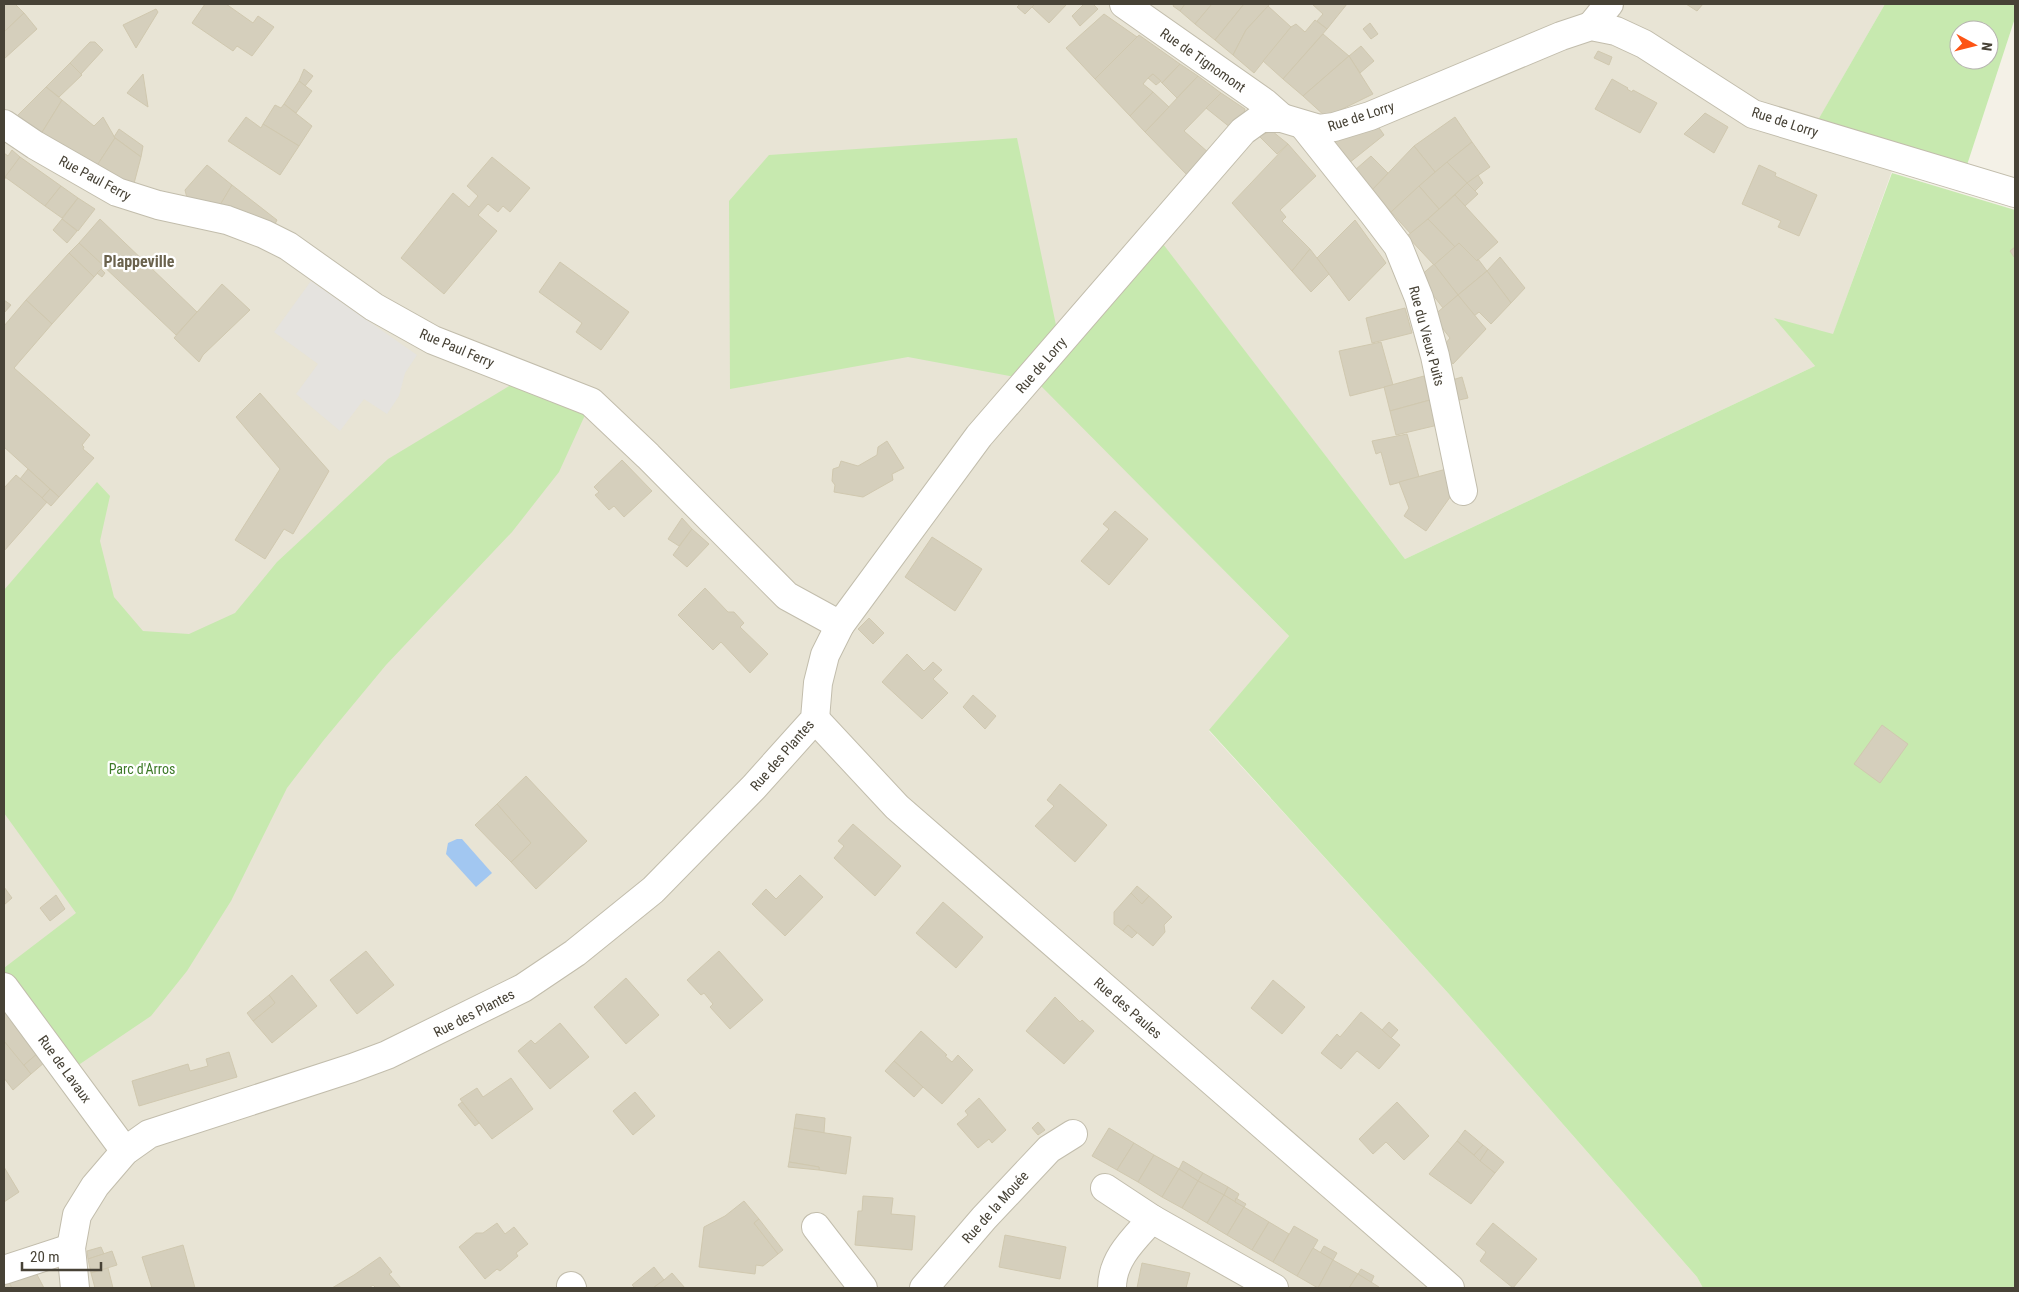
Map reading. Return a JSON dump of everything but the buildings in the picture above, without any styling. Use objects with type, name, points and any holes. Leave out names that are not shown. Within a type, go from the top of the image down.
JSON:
[{"type":"street","name":"Rue de Tignomont","points":[[1124,4],[1292,121]]},
{"type":"street","points":[[1591,26],[1609,4]]},
{"type":"street","name":"Rue de Lorry","points":[[818,683],[825,655],[840,625],[979,436],[1243,131],[1261,118],[1292,121],[1319,129],[1334,127],[1370,116],[1561,36],[1591,26],[1616,31],[1644,44],[1753,114],[2015,193]]},
{"type":"street","name":"Rue du Vieux Puits","points":[[1292,121],[1373,212],[1398,246],[1419,298],[1435,356],[1463,491]]},
{"type":"street","name":"Rue Paul Ferry","points":[[4,124],[50,154],[117,192],[158,205],[227,220],[264,234],[288,246],[374,307],[433,340],[591,402],[648,456],[787,596],[840,625]]},
{"type":"street","name":"Rue des Plantes","points":[[76,1288],[72,1248],[77,1215],[95,1186],[125,1151],[149,1134],[387,1055],[523,988],[575,953],[654,890],[741,802],[815,720],[818,683]]},
{"type":"street","name":"Rue des Paules","points":[[815,720],[897,808],[1450,1288]]},
{"type":"street","name":"Rue de Lavaux","points":[[4,987],[125,1151]]},
{"type":"street","name":"Rue de la Mouée","points":[[924,1288],[984,1218],[1049,1149],[1073,1134]]},
{"type":"street","points":[[1105,1188],[1152,1219],[1274,1288]]},
{"type":"street","points":[[1112,1288],[1112,1275],[1120,1257],[1152,1219]]},
{"type":"street","points":[[816,1227],[863,1288]]},
{"type":"street","points":[[4,1270],[72,1248]]},
{"type":"shaded area","points":[[4,4],[1885,4],[1812,131],[1897,157],[1833,335],[1775,319],[1815,366],[1405,559],[1163,245],[1038,382],[1289,636],[1209,731],[1448,993],[1697,1277],[1703,1288],[4,1288]]},
{"type":"shaded area","points":[[311,281],[417,355],[405,373],[399,396],[387,414],[364,399],[340,431],[296,394],[318,364],[274,332]]},
{"type":"green space","points":[[1885,4],[2015,4],[2015,18],[1999,67],[1999,20],[1949,20],[1949,70],[1998,70],[1967,165],[1818,120]]},
{"type":"green space","points":[[1017,138],[1057,330],[1015,377],[908,357],[730,389],[729,201],[769,155]]},
{"type":"green space","points":[[1892,173],[2015,210],[2015,1288],[1703,1288],[1697,1277],[1448,993],[1209,730],[1289,636],[1038,383],[1163,244],[1405,559],[1815,366],[1774,318],[1833,334]]},
{"type":"green space","name":"Parc d'Arros","points":[[524,377],[591,402],[559,472],[512,532],[386,665],[287,788],[231,901],[187,971],[151,1016],[77,1066],[4,972],[4,968],[76,913],[4,813],[4,590],[97,482],[110,496],[100,541],[114,597],[143,631],[189,634],[235,613],[277,562],[388,459]]},
{"type":"water","points":[[462,839],[492,873],[476,887],[446,854],[448,843]]},
{"type":"district","name":"Plappeville","points":[[139,261]]}]
